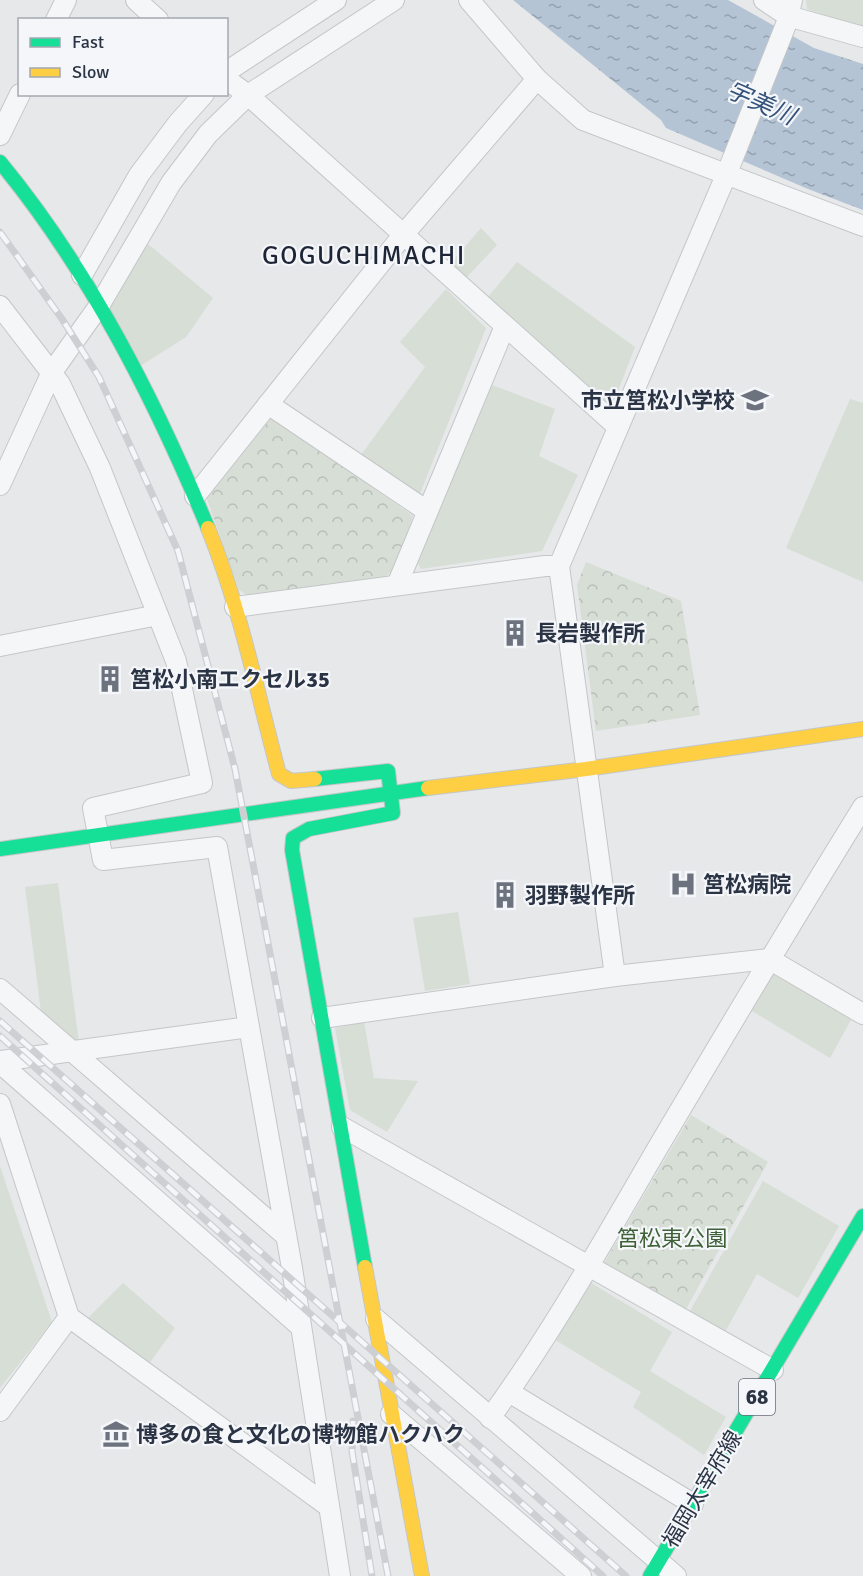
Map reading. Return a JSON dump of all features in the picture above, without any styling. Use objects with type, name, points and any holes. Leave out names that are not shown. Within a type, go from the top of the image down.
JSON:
[{"type":"street","points":[[57,18],[66,0]]},
{"type":"street","points":[[136,0],[156,18]]},
{"type":"street","points":[[228,70],[312,6],[336,0]]},
{"type":"street","points":[[2,476],[52,372],[99,306],[171,183],[208,134],[248,95],[394,0]]},
{"type":"street","points":[[469,0],[537,79],[583,120],[729,167],[863,226]]},
{"type":"street","points":[[764,0],[789,13],[863,37]]},
{"type":"street","points":[[615,976],[559,566],[729,167],[789,13]]},
{"type":"street","points":[[195,496],[403,235],[537,79]]},
{"type":"street","points":[[228,80],[248,95],[618,427]]},
{"type":"street","points":[[0,135],[19,96]]},
{"type":"street","points":[[82,275],[139,175],[178,123],[202,96]]},
{"type":"street","points":[[0,162],[33,202],[82,275],[148,396],[195,496],[218,553],[235,607],[279,774],[291,781],[388,771],[393,813],[309,829],[293,838],[292,850],[391,1414],[422,1576]]},
{"type":"street","points":[[0,306],[60,384],[100,468],[176,661],[202,783],[93,808],[103,860],[217,847],[302,1327],[328,1506],[334,1573]]},
{"type":"street","points":[[397,585],[505,326]]},
{"type":"street","points":[[268,404],[427,511]]},
{"type":"street","points":[[235,607],[559,566]]},
{"type":"street","points":[[0,646],[158,615]]},
{"type":"street","points":[[0,849],[391,793],[586,770],[863,729]]},
{"type":"street","points":[[490,1418],[589,1266],[769,959],[863,807]]},
{"type":"street","points":[[322,1018],[615,976],[769,959],[863,1014]]},
{"type":"street","points":[[0,989],[286,1236]]},
{"type":"street","points":[[0,1062],[249,1027]]},
{"type":"street","points":[[0,1062],[302,1327]]},
{"type":"street","points":[[0,1104],[69,1317],[328,1506]]},
{"type":"street","points":[[342,1127],[773,1370]]},
{"type":"street","name":"福岡太宰府線","points":[[655,1568],[863,1216]]},
{"type":"street","points":[[0,1411],[69,1317]]},
{"type":"street","points":[[376,1319],[490,1418],[655,1568],[676,1576]]},
{"type":"street","points":[[509,1392],[693,1504]]},
{"type":"street","points":[[391,1414],[581,1576]]},
{"type":"green space","points":[[806,0],[863,0],[863,28],[807,9]]},
{"type":"green space","points":[[481,228],[497,245],[466,278],[451,263]]},
{"type":"green space","points":[[148,244],[213,298],[186,337],[140,366],[107,308]]},
{"type":"green space","points":[[517,262],[635,347],[612,407],[487,298]]},
{"type":"green space","points":[[446,289],[486,328],[419,496],[361,455],[425,367],[400,342]]},
{"type":"green space","points":[[492,385],[555,409],[539,456],[578,475],[542,551],[421,569],[417,562]]},
{"type":"green space","points":[[850,399],[863,403],[863,582],[786,548]]},
{"type":"green space","points":[[272,417],[413,516],[396,569],[384,577],[250,597],[239,590],[206,496]]},
{"type":"green space","points":[[586,562],[681,601],[700,715],[596,731],[577,585]]},
{"type":"green space","points":[[58,883],[79,1043],[41,1012],[25,887]]},
{"type":"green space","points":[[458,912],[470,984],[425,991],[413,918]]},
{"type":"green space","points":[[774,972],[851,1020],[830,1058],[752,1011]]},
{"type":"green space","points":[[364,1022],[374,1078],[418,1081],[387,1132],[350,1110],[335,1028]]},
{"type":"green space","name":"筥松東公園","points":[[691,1115],[768,1162],[686,1309],[604,1263]]},
{"type":"green space","points":[[0,1166],[52,1322],[0,1388]]},
{"type":"green space","points":[[763,1181],[839,1226],[798,1298],[757,1274],[725,1332],[690,1311]]},
{"type":"green space","points":[[588,1281],[672,1332],[650,1371],[726,1417],[704,1455],[633,1407],[641,1392],[552,1338]]},
{"type":"green space","points":[[123,1283],[175,1328],[148,1365],[86,1320]]},
{"type":"water","name":"宇美川","points":[[513,0],[728,0],[814,48],[863,64],[863,210],[666,128],[661,120]]},
{"type":"railway","points":[[0,232],[62,319],[99,377],[178,551],[235,769],[388,1576]]},
{"type":"railway","points":[[0,1021],[626,1576]]},
{"type":"railway","points":[[0,1036],[603,1576]]},
{"type":"railway","points":[[353,1421],[352,1451],[372,1576]]},
{"type":"traffic: fast","points":[[0,162],[32,203],[91,291],[142,384],[208,528]]},
{"type":"traffic: fast","points":[[315,779],[388,771],[393,813],[309,829],[293,838],[292,850],[365,1267]]},
{"type":"traffic: fast","points":[[0,849],[428,788]]},
{"type":"traffic: fast","points":[[650,1576],[863,1216]]},
{"type":"traffic: slow","points":[[208,528],[239,619],[279,774],[291,781],[315,779]]},
{"type":"traffic: slow","points":[[428,788],[586,769],[863,729]]},
{"type":"traffic: slow","points":[[365,1267],[422,1576]]},
{"type":"place","name":"市立筥松小学校","points":[[755,400]]},
{"type":"place","name":"長岩製作所","points":[[515,633]]},
{"type":"place","name":"筥松小南エクセル35","points":[[110,679]]},
{"type":"place","name":"筥松病院","points":[[683,884]]},
{"type":"place","name":"羽野製作所","points":[[505,895]]},
{"type":"place","name":"博多の食と文化の博物館ハクハク","points":[[116,1434]]},
{"type":"district","name":"GOGUCHIMACHI","points":[[364,256]]}]
